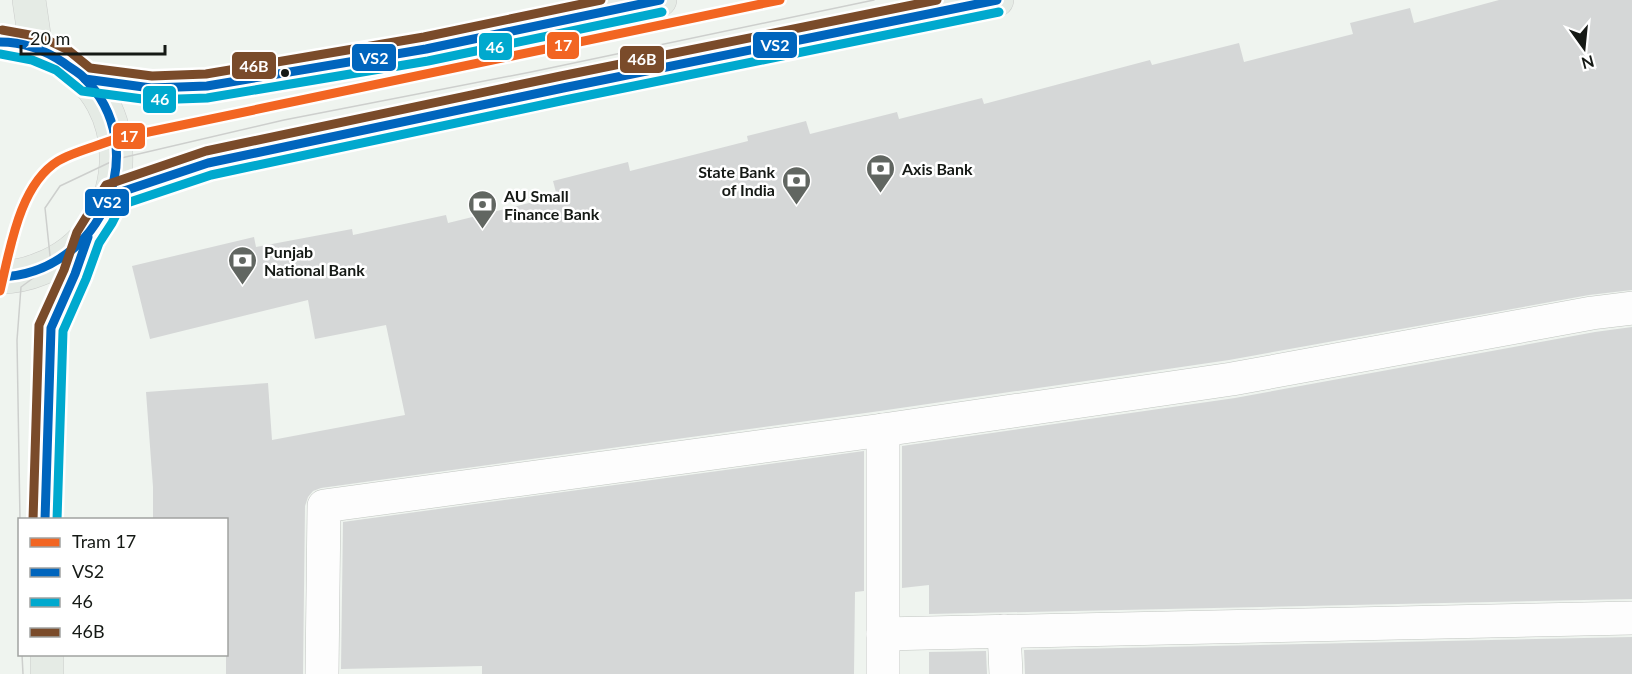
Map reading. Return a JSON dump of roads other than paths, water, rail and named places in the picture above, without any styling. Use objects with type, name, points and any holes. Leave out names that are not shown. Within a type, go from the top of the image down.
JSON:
[{"type":"main road","points":[[29,0],[36,48]]},
{"type":"main road","points":[[85,79],[151,87],[207,86],[426,49],[660,0]]},
{"type":"main road","points":[[112,195],[208,164],[997,0]]},
{"type":"main road","points":[[0,42],[36,48],[62,60],[85,79],[105,106],[115,139],[117,159],[112,195],[102,217],[88,237],[71,253],[51,265],[28,273],[0,277]]},
{"type":"main road","points":[[45,518],[51,328],[75,274],[88,237]]},
{"type":"main road","points":[[47,656],[47,674]]},
{"type":"street","points":[[322,674],[324,506],[883,430],[1232,379],[1592,313],[1632,308]]},
{"type":"street","points":[[883,430],[883,674]]},
{"type":"street","points":[[883,634],[1632,618]]},
{"type":"street","points":[[1004,631],[1006,674]]},
{"type":"tram line","name":"17","points":[[0,291],[12,238],[25,202],[45,172],[58,161],[78,152],[115,139],[780,0]]},
{"type":"tram line","points":[[20,518],[17,340],[21,287],[51,265],[45,208],[60,186],[117,159],[284,120],[531,72],[874,0]]},
{"type":"tram line","points":[[22,656],[23,674]]},
{"type":"place","name":"Axis Bank","points":[[881,194]]},
{"type":"place","name":"State Bank of India","points":[[796,206]]},
{"type":"place","name":"AU Small Finance Bank","points":[[483,230]]},
{"type":"place","name":"Punjab National Bank","points":[[243,286]]}]
